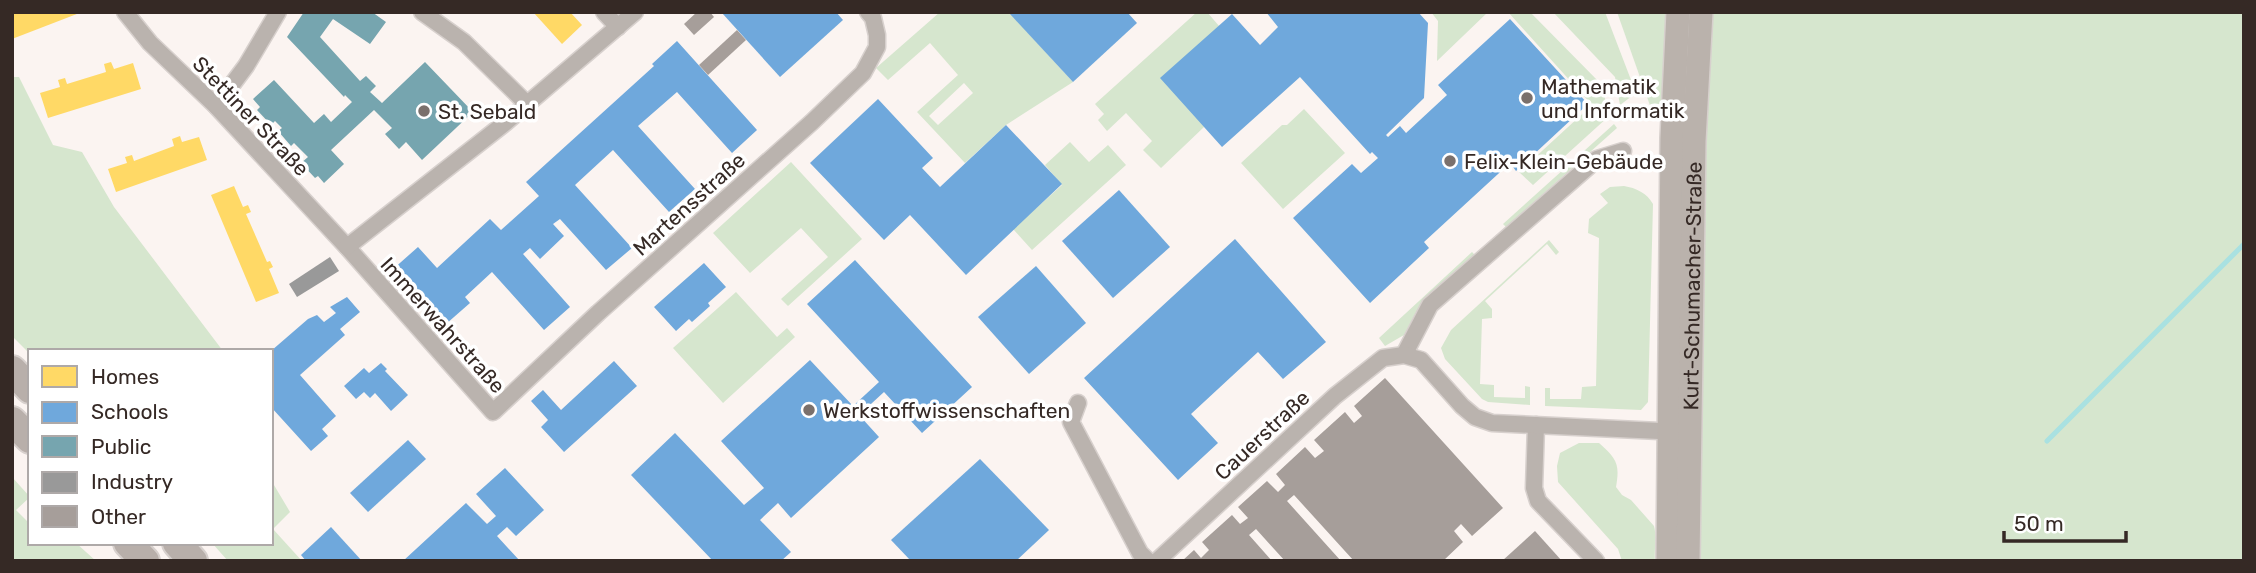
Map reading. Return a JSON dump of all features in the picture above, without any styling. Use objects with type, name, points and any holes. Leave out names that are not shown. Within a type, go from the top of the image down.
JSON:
[{"type":"highway","points":[[12,370],[28,386]]},
{"type":"highway","points":[[12,421],[28,437]]},
{"type":"highway","points":[[130,545],[145,561]]},
{"type":"highway","points":[[179,545],[193,561]]},
{"type":"main road","name":"Kurt-Schumacher-Straße","points":[[1678,12],[1672,138],[1679,432],[1688,561]]},
{"type":"main road","name":"Kurt-Schumacher-Straße","points":[[1668,561],[1679,432],[1701,12]]},
{"type":"street","name":"Stettiner Straße","points":[[125,12],[150,43],[216,106],[362,265]]},
{"type":"street","points":[[216,106],[246,65],[278,12]]},
{"type":"street","points":[[422,12],[464,42],[527,104]]},
{"type":"street","points":[[604,12],[618,27]]},
{"type":"street","points":[[347,247],[527,104],[635,12]]},
{"type":"street","name":"Martensstraße","points":[[494,412],[598,313],[795,138],[863,73],[877,47],[873,18],[868,12]]},
{"type":"street","points":[[1623,151],[1598,159],[1430,305],[1404,355],[1422,360],[1462,406],[1475,417],[1492,423],[1679,432]]},
{"type":"street","name":"Immerwahrstraße","points":[[362,265],[494,412]]},
{"type":"street","name":"Cauerstraße","points":[[1157,561],[1357,377],[1383,358],[1404,355]]},
{"type":"street","points":[[1078,403],[1071,422],[1133,541],[1148,561]]},
{"type":"street","points":[[1536,425],[1534,488],[1538,501],[1596,561]]},
{"type":"green space","points":[[940,12],[1009,12],[1073,82],[1006,125],[965,163],[917,112],[958,75],[930,43],[888,80],[876,68]],"holes":[[[964,83],[973,93],[938,125],[929,116]]]},
{"type":"green space","points":[[1197,12],[1207,12],[1219,26],[1204,127],[1161,168],[1143,150],[1152,141],[1126,113],[1107,131],[1098,120],[1104,114],[1095,104]]},
{"type":"green space","points":[[1431,12],[1488,12],[1437,61],[1438,21]]},
{"type":"green space","points":[[1508,12],[1530,12],[1603,86],[1608,117],[1533,185],[1519,172],[1592,105]]},
{"type":"green space","points":[[1553,12],[1605,12],[1636,93],[1620,105],[1615,77]]},
{"type":"green space","points":[[1617,12],[1666,12],[1667,108],[1653,114]]},
{"type":"green space","points":[[1712,12],[2244,12],[2244,561],[1698,561],[1700,287]]},
{"type":"green space","points":[[12,77],[19,77],[53,145],[82,152],[114,207],[221,349],[28,349],[28,352],[12,336]]},
{"type":"green space","points":[[1304,109],[1345,153],[1283,209],[1241,163],[1282,125],[1287,125]]},
{"type":"green space","points":[[1614,124],[1617,128],[1506,227],[1503,224]]},
{"type":"green space","points":[[1070,142],[1089,162],[1108,145],[1126,165],[1032,250],[1013,229],[1062,185],[1045,165]]},
{"type":"green space","points":[[791,162],[862,239],[788,306],[781,299],[828,257],[801,228],[750,273],[713,233]]},
{"type":"green space","points":[[1624,186],[1641,192],[1653,204],[1648,402],[1641,410],[1545,406],[1545,388],[1550,388],[1550,399],[1581,399],[1582,387],[1596,386],[1599,238],[1588,233],[1589,219],[1608,203],[1600,194],[1610,187]]},
{"type":"green space","points":[[1549,240],[1559,252],[1556,255],[1547,244],[1485,301],[1492,309],[1492,318],[1482,319],[1480,384],[1494,385],[1494,397],[1525,398],[1525,386],[1530,387],[1530,405],[1488,402],[1482,399],[1445,359],[1441,348],[1451,330]]},
{"type":"green space","points":[[1472,252],[1475,255],[1416,312],[1404,335],[1385,346],[1379,338]]},
{"type":"green space","points":[[736,292],[777,337],[787,328],[795,337],[723,403],[673,348]]},
{"type":"green space","points":[[1579,443],[1599,443],[1616,462],[1616,487],[1654,526],[1655,561],[1622,561],[1618,549],[1558,482],[1560,453]]},
{"type":"green space","points":[[12,477],[28,495],[28,499],[16,510],[28,522],[28,545],[78,545],[96,561],[12,561]]},
{"type":"green space","points":[[273,483],[290,512],[273,529]]},
{"type":"green space","points":[[273,529],[302,561],[228,561],[214,545],[273,545]]},
{"type":"building: Homes","points":[[12,12],[82,12],[12,39]]},
{"type":"building: Homes","points":[[533,12],[570,12],[582,25],[562,44]]},
{"type":"building: Homes","points":[[111,62],[114,69],[133,63],[141,89],[48,118],[40,93],[60,87],[58,80],[65,78],[67,84],[106,72],[104,64]]},
{"type":"building: Homes","points":[[180,136],[182,142],[199,137],[207,160],[116,192],[108,169],[127,163],[125,157],[132,155],[134,161],[174,146],[172,139]]},
{"type":"building: Homes","points":[[234,186],[243,207],[248,205],[251,212],[246,214],[267,262],[270,261],[273,267],[269,269],[279,293],[256,302],[211,195]]},
{"type":"building: Schools","points":[[723,12],[836,12],[843,20],[780,77]]},
{"type":"building: Schools","points":[[1127,12],[1137,23],[1073,82],[1010,14]]},
{"type":"building: Schools","points":[[1266,12],[1418,12],[1428,23],[1424,98],[1386,135],[1388,137],[1400,126],[1406,133],[1447,95],[1438,85],[1510,19],[1588,104],[1516,171],[1510,163],[1424,242],[1429,248],[1370,303],[1293,218],[1352,164],[1361,173],[1378,158],[1372,152],[1370,154],[1300,77],[1222,147],[1160,78],[1232,14],[1260,45],[1278,27]]},
{"type":"building: Schools","points":[[677,41],[757,130],[732,153],[677,92],[638,126],[695,189],[669,212],[613,150],[575,185],[632,248],[606,270],[560,219],[553,224],[564,236],[540,259],[530,248],[523,254],[570,307],[544,330],[492,272],[465,297],[470,303],[438,331],[427,318],[431,315],[392,270],[418,247],[437,268],[490,219],[501,230],[539,196],[526,182],[654,66],[652,64]]},
{"type":"building: Schools","points":[[878,99],[933,158],[922,168],[940,187],[1006,125],[1062,184],[966,275],[910,215],[884,240],[810,163]]},
{"type":"building: Schools","points":[[1119,190],[1170,247],[1113,298],[1062,241]]},
{"type":"building: Schools","points":[[1235,239],[1326,342],[1283,379],[1258,352],[1191,414],[1218,443],[1178,480],[1084,378]]},
{"type":"building: Schools","name":"Werkstoffwissenschaften","points":[[855,260],[972,387],[922,433],[884,392],[859,415],[879,437],[791,518],[778,503],[760,520],[791,552],[781,561],[713,561],[631,475],[675,433],[744,505],[764,488],[721,441],[810,360],[853,406],[879,382],[807,304]]},
{"type":"building: Schools","points":[[704,263],[726,287],[692,322],[689,319],[676,331],[654,307]]},
{"type":"building: Schools","points":[[1036,266],[1086,323],[1029,374],[978,317]]},
{"type":"building: Schools","points":[[347,297],[360,312],[340,329],[345,335],[300,375],[336,416],[322,429],[328,436],[311,451],[273,409],[273,349],[308,319],[317,315],[324,322],[336,313],[330,307]]},
{"type":"building: Schools","points":[[614,361],[637,386],[564,452],[541,427],[548,420],[531,401],[543,390],[561,410]]},
{"type":"building: Schools","points":[[381,363],[387,369],[385,371],[408,395],[391,411],[375,393],[370,398],[364,392],[356,399],[344,386],[364,368],[369,373]]},
{"type":"building: Schools","points":[[408,440],[426,459],[368,512],[350,493]]},
{"type":"building: Schools","points":[[980,459],[1049,530],[1016,561],[911,561],[891,540]]},
{"type":"building: Schools","points":[[505,468],[544,510],[516,536],[507,527],[497,536],[520,561],[403,561],[466,503],[487,524],[496,516],[476,494]]},
{"type":"building: Schools","points":[[331,527],[362,561],[306,561],[301,555]]},
{"type":"building: Public","points":[[304,12],[372,12],[386,22],[370,44],[333,19],[320,37],[360,81],[366,76],[376,86],[370,92],[382,103],[425,62],[473,112],[422,160],[406,142],[399,149],[385,134],[392,128],[374,110],[331,150],[344,164],[324,183],[318,176],[315,178],[301,163],[308,157],[294,143],[291,146],[278,131],[282,128],[275,121],[271,125],[257,110],[260,107],[253,99],[274,80],[314,123],[324,114],[331,122],[352,102],[345,95],[344,97],[287,37]]},
{"type":"building: Industry","points":[[330,257],[339,271],[297,297],[289,284]]},
{"type":"building: Other","points":[[697,12],[710,12],[714,17],[694,35],[684,24]]},
{"type":"building: Other","points":[[737,30],[746,40],[708,75],[699,65]]},
{"type":"building: Other","points":[[1385,378],[1503,508],[1472,536],[1461,524],[1454,531],[1463,542],[1443,561],[1354,561],[1294,495],[1287,501],[1341,561],[1285,561],[1256,529],[1249,535],[1272,561],[1182,561],[1194,550],[1201,558],[1209,550],[1202,542],[1232,515],[1240,524],[1248,518],[1238,507],[1267,481],[1278,492],[1285,485],[1276,474],[1305,447],[1315,458],[1324,451],[1314,440],[1345,412],[1354,423],[1362,416],[1354,406]]},
{"type":"building: Other","points":[[1535,531],[1562,561],[1502,561]]},
{"type":"waterway","points":[[2047,441],[2244,244]]},
{"type":"place","name":"Mathematik und Informatik","points":[[1527,98]]},
{"type":"place","name":"St. Sebald","points":[[424,111]]},
{"type":"place","name":"Felix-Klein-Gebäude","points":[[1450,161]]},
{"type":"place","name":"Werkstoffwissenschaften","points":[[809,410]]}]
